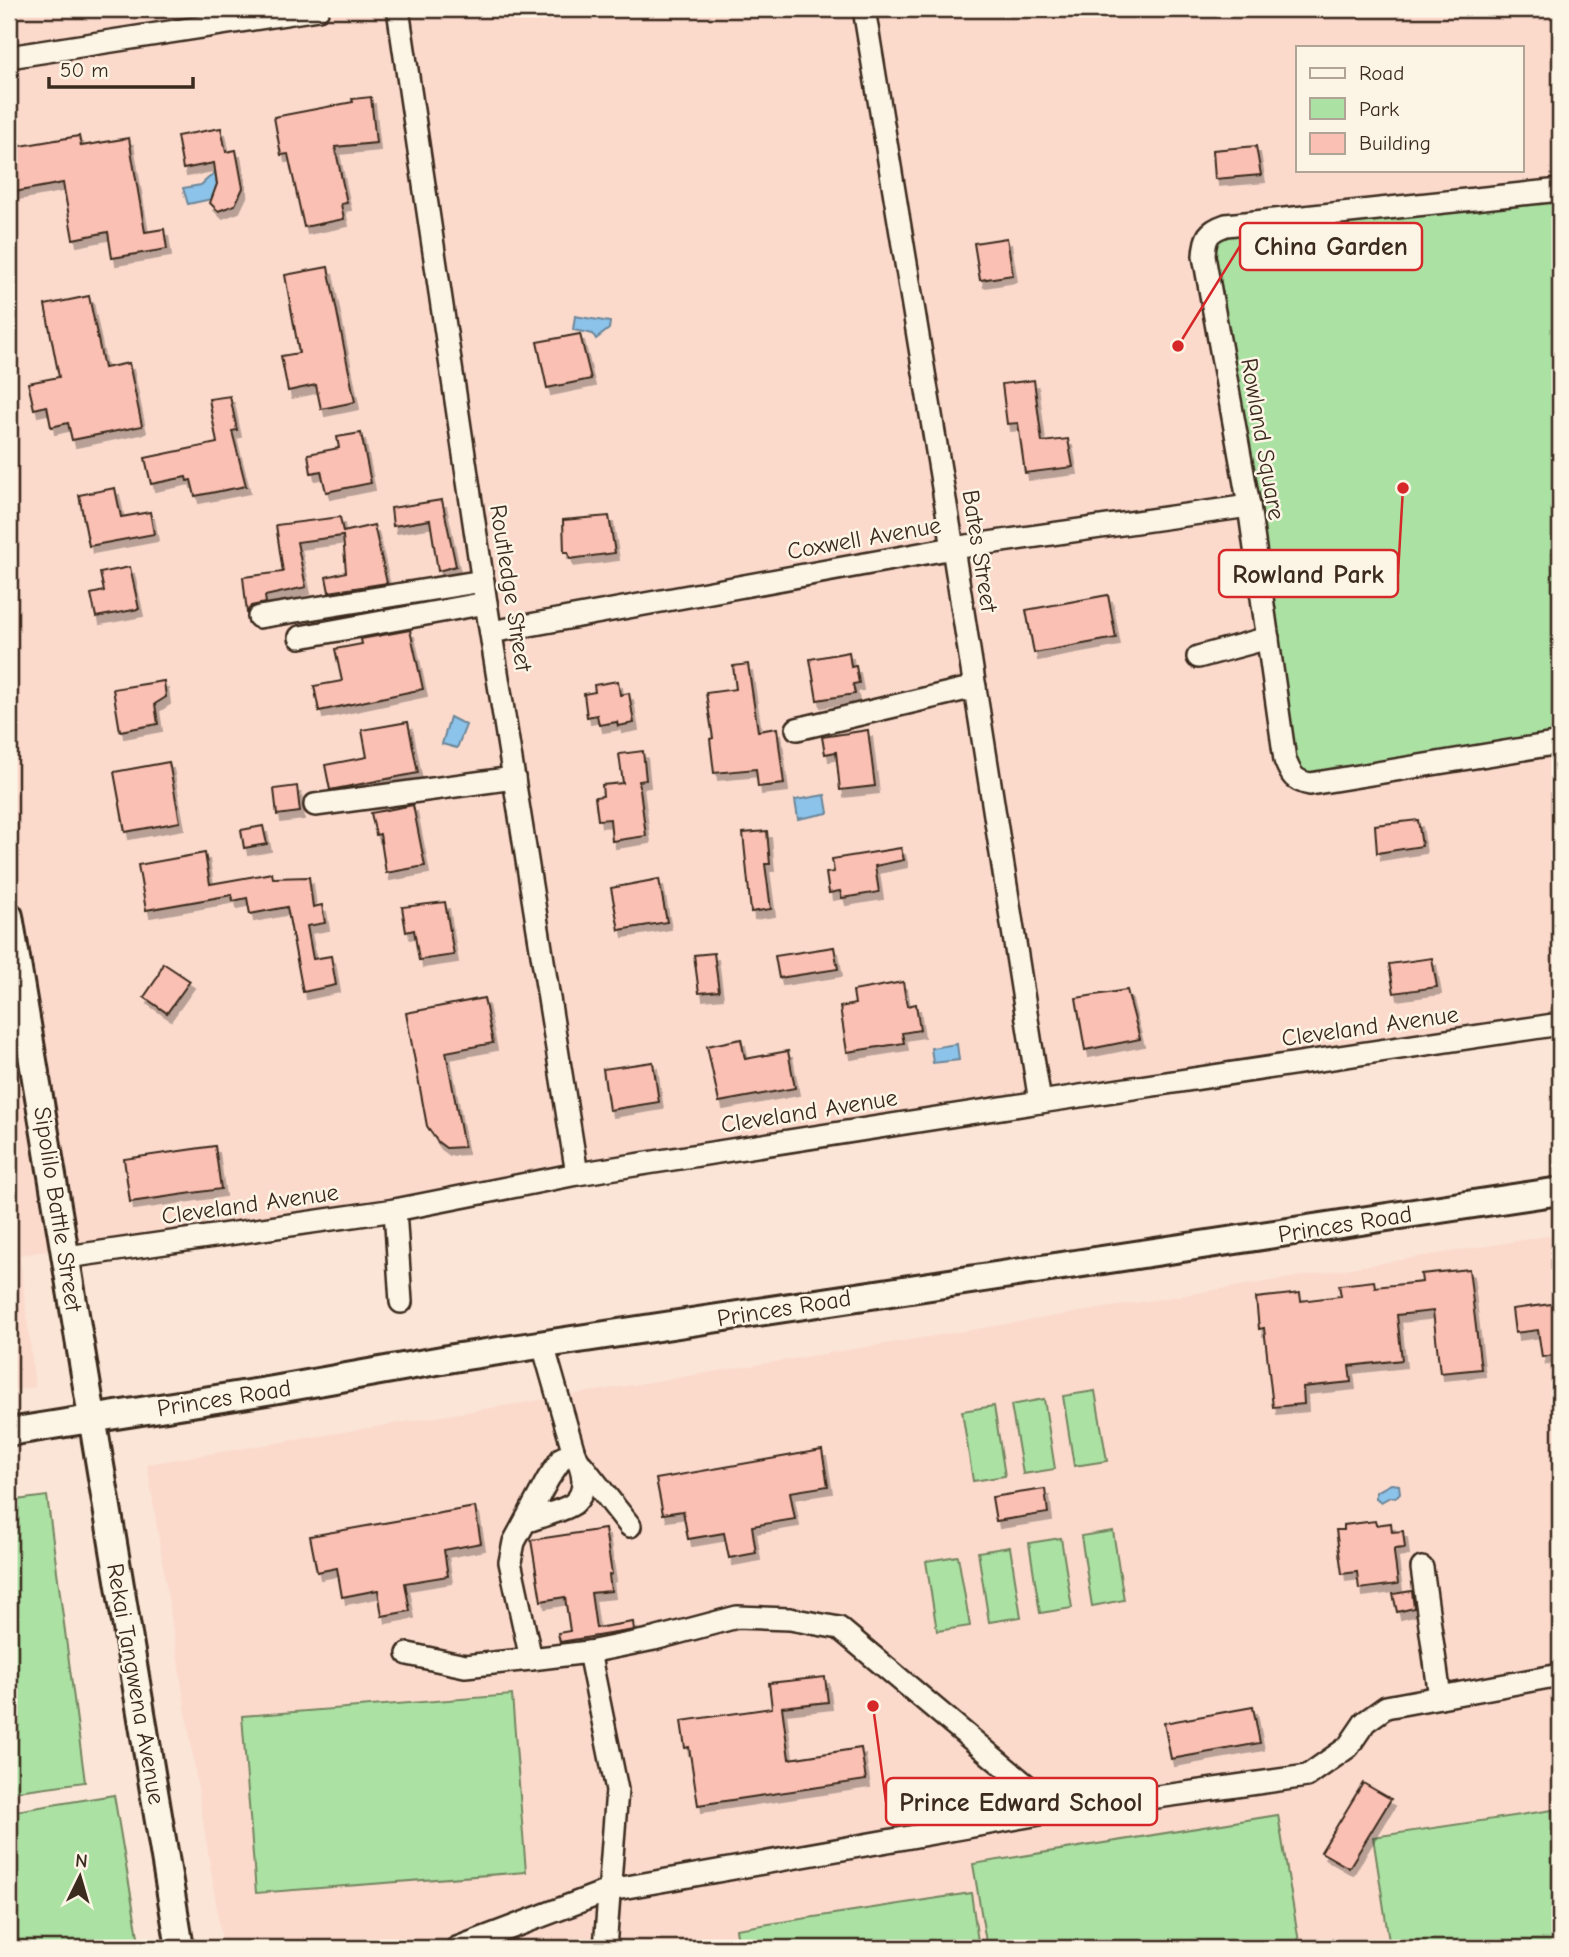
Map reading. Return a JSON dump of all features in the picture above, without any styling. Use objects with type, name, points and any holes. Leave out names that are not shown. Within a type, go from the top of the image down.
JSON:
[{"type":"main road","name":"Sipolilo Battle Street","points":[[9,916],[67,1257],[91,1420]]},
{"type":"main road","name":"Princes Road","points":[[9,1432],[543,1345],[1560,1191]]},
{"type":"main road","name":"Rekai Tangwena Avenue","points":[[91,1420],[180,1948]]},
{"type":"street","points":[[9,57],[318,9]]},
{"type":"street","name":"Routledge Street","points":[[398,9],[486,603],[577,1174]]},
{"type":"street","name":"Bates Street","points":[[864,9],[953,548],[1040,1102]]},
{"type":"street","name":"Rowland Square","points":[[1560,190],[1226,225],[1214,229],[1208,236],[1204,256],[1249,506],[1285,760],[1290,774],[1298,781],[1310,784],[1560,743]]},
{"type":"street","name":"Coxwell Avenue","points":[[491,632],[953,548],[1249,506]]},
{"type":"street","points":[[259,617],[483,581]]},
{"type":"street","points":[[300,637],[486,603]]},
{"type":"street","points":[[1198,657],[1268,638]]},
{"type":"street","points":[[797,729],[975,687]]},
{"type":"street","points":[[315,805],[514,778]]},
{"type":"street","name":"Cleveland Avenue","points":[[67,1257],[395,1210],[577,1174],[1560,1024]]},
{"type":"street","points":[[395,1210],[401,1302]]},
{"type":"street","points":[[525,1522],[573,1504],[583,1483],[543,1345]]},
{"type":"street","points":[[531,1659],[510,1562],[514,1542],[562,1458],[578,1459],[631,1526]]},
{"type":"street","points":[[1422,1568],[1440,1697]]},
{"type":"street","points":[[408,1654],[465,1666],[531,1659],[589,1652],[654,1639],[737,1617],[790,1619],[839,1628],[1057,1811]]},
{"type":"street","points":[[589,1652],[617,1790],[606,1948]]},
{"type":"street","points":[[457,1948],[610,1890],[1057,1811],[1307,1776],[1348,1747],[1365,1721],[1386,1707],[1560,1675]]},
{"type":"shaded area","points":[[9,9],[1560,9],[1560,1025],[20,1255],[35,1387],[9,1391]]},
{"type":"shaded area","points":[[1560,1234],[1560,1948],[223,1948],[147,1464]]},
{"type":"green space","points":[[1560,195],[1560,740],[1296,784],[1205,237]]},
{"type":"green space","points":[[1095,1391],[1107,1461],[1074,1466],[1063,1396]]},
{"type":"green space","points":[[1044,1399],[1055,1469],[1023,1474],[1011,1405]]},
{"type":"green space","points":[[994,1406],[1005,1476],[973,1481],[962,1411]]},
{"type":"green space","points":[[47,1496],[85,1782],[9,1792],[9,1501]]},
{"type":"green space","points":[[1113,1531],[1124,1600],[1092,1606],[1081,1536]]},
{"type":"green space","points":[[1061,1538],[1072,1608],[1040,1613],[1029,1543]]},
{"type":"green space","points":[[1010,1547],[1021,1617],[989,1622],[978,1552]]},
{"type":"green space","points":[[958,1556],[970,1626],[937,1631],[926,1561]]},
{"type":"green space","points":[[512,1695],[526,1872],[256,1893],[242,1716]]},
{"type":"green space","points":[[114,1795],[140,1948],[9,1948],[9,1812]]},
{"type":"green space","points":[[1560,1809],[1560,1948],[1390,1948],[1373,1837]]},
{"type":"green space","points":[[1278,1815],[1300,1948],[987,1948],[973,1864]]},
{"type":"green space","points":[[971,1893],[979,1948],[739,1948],[736,1929]]},
{"type":"water","points":[[215,172],[217,184],[212,199],[188,204],[183,188],[201,185]]},
{"type":"water","points":[[575,316],[610,322],[609,329],[596,339],[593,334],[573,330]]},
{"type":"water","points":[[450,717],[466,725],[457,748],[442,744]]},
{"type":"water","points":[[825,795],[828,813],[798,819],[795,800]]},
{"type":"water","points":[[957,1044],[959,1060],[933,1063],[931,1048]]},
{"type":"water","points":[[1391,1484],[1399,1485],[1400,1493],[1381,1502],[1376,1498],[1376,1492]]},
{"type":"building","points":[[371,97],[376,143],[335,147],[347,203],[341,204],[344,219],[304,227],[288,154],[281,155],[274,117]]},
{"type":"building","points":[[221,128],[226,152],[236,150],[243,188],[235,205],[218,211],[210,203],[217,184],[214,163],[183,169],[177,136]]},
{"type":"building","points":[[79,136],[81,146],[129,138],[145,232],[164,229],[167,249],[112,258],[108,232],[73,239],[63,183],[9,193],[9,148]]},
{"type":"building","points":[[1256,146],[1261,175],[1215,179],[1213,150]]},
{"type":"building","points":[[1007,238],[1013,275],[980,280],[974,243]]},
{"type":"building","points":[[328,267],[355,402],[321,409],[316,385],[288,391],[281,356],[299,353],[285,275]]},
{"type":"building","points":[[89,296],[104,368],[129,363],[142,426],[72,440],[68,423],[51,427],[47,406],[34,409],[28,383],[59,377],[45,305]]},
{"type":"building","points":[[580,334],[591,379],[547,388],[537,342]]},
{"type":"building","points":[[1034,380],[1042,442],[1068,439],[1073,467],[1025,473],[1018,423],[1007,424],[1002,384]]},
{"type":"building","points":[[230,396],[237,430],[232,431],[246,486],[195,496],[191,480],[187,481],[186,477],[151,484],[145,458],[217,443],[209,399]]},
{"type":"building","points":[[361,433],[371,483],[326,492],[321,471],[311,473],[308,454],[339,448],[337,437]]},
{"type":"building","points":[[115,488],[121,517],[150,512],[154,534],[89,546],[79,495]]},
{"type":"building","points":[[442,500],[456,566],[438,571],[430,520],[393,526],[391,508]]},
{"type":"building","points":[[609,516],[615,553],[570,559],[568,552],[564,552],[563,520]]},
{"type":"building","points":[[340,517],[343,532],[374,525],[387,583],[329,592],[326,577],[346,572],[343,536],[297,542],[306,587],[265,596],[266,603],[251,606],[247,613],[243,577],[283,572],[276,525]]},
{"type":"building","points":[[130,567],[139,609],[96,617],[91,594],[104,591],[100,573]]},
{"type":"building","points":[[1108,595],[1116,638],[1034,653],[1026,610]]},
{"type":"building","points":[[410,630],[423,689],[319,711],[314,686],[342,681],[335,649],[362,644],[361,639]]},
{"type":"building","points":[[849,652],[851,667],[856,666],[859,683],[853,684],[855,694],[817,700],[810,659]]},
{"type":"building","points":[[748,664],[758,731],[777,728],[784,784],[758,787],[756,769],[714,773],[710,739],[713,738],[706,693],[736,689],[733,666]]},
{"type":"building","points":[[164,681],[166,697],[155,704],[158,724],[120,731],[113,689]]},
{"type":"building","points":[[618,681],[620,695],[629,693],[634,723],[599,725],[597,715],[587,717],[584,694],[595,692],[594,685]]},
{"type":"building","points":[[408,722],[418,773],[330,790],[325,765],[367,757],[362,730]]},
{"type":"building","points":[[868,730],[875,786],[840,790],[836,752],[825,754],[822,737]]},
{"type":"building","points":[[643,751],[646,780],[639,781],[646,836],[612,841],[610,819],[598,820],[595,797],[603,796],[602,785],[623,783],[619,754]]},
{"type":"building","points":[[169,762],[180,822],[125,832],[114,772]]},
{"type":"building","points":[[297,786],[300,812],[277,815],[274,789]]},
{"type":"building","points":[[413,805],[425,866],[386,873],[380,834],[376,835],[371,813]]},
{"type":"building","points":[[1418,820],[1422,846],[1377,853],[1375,825]]},
{"type":"building","points":[[263,826],[267,844],[244,848],[241,830]]},
{"type":"building","points":[[767,831],[770,864],[765,864],[771,909],[751,912],[743,833]]},
{"type":"building","points":[[901,848],[904,860],[875,866],[879,892],[842,898],[840,891],[829,893],[826,873],[834,872],[832,859]]},
{"type":"building","points":[[205,853],[210,884],[272,873],[273,878],[309,877],[313,907],[322,905],[325,923],[307,926],[313,959],[331,956],[336,985],[303,992],[287,907],[250,914],[247,898],[233,901],[232,895],[146,910],[138,865]]},
{"type":"building","points":[[659,879],[667,922],[619,930],[611,888]]},
{"type":"building","points":[[445,902],[454,955],[419,960],[414,930],[406,932],[402,907]]},
{"type":"building","points":[[834,947],[838,969],[779,978],[775,956]]},
{"type":"building","points":[[714,953],[719,991],[699,993],[694,955]]},
{"type":"building","points":[[1432,958],[1437,987],[1394,993],[1389,964]]},
{"type":"building","points":[[163,963],[190,981],[167,1013],[144,997]]},
{"type":"building","points":[[903,982],[907,1006],[916,1004],[920,1030],[902,1033],[904,1043],[847,1052],[840,1007],[855,1004],[853,991]]},
{"type":"building","points":[[1127,990],[1140,1039],[1085,1050],[1076,998]]},
{"type":"building","points":[[484,998],[493,1043],[446,1052],[464,1147],[446,1148],[438,1142],[427,1126],[406,1013]]},
{"type":"building","points":[[741,1039],[745,1059],[788,1051],[795,1088],[719,1102],[707,1046]]},
{"type":"building","points":[[653,1062],[659,1102],[609,1110],[603,1069]]},
{"type":"building","points":[[215,1146],[221,1189],[130,1202],[124,1159]]},
{"type":"building","points":[[1469,1269],[1481,1369],[1440,1373],[1433,1311],[1397,1315],[1402,1360],[1349,1366],[1351,1382],[1303,1387],[1304,1404],[1273,1407],[1264,1328],[1259,1329],[1256,1298],[1300,1293],[1301,1301],[1341,1296],[1339,1285],[1374,1281],[1375,1287],[1422,1282],[1421,1274]]},
{"type":"building","points":[[1560,1303],[1560,1354],[1542,1357],[1538,1330],[1515,1333],[1512,1309]]},
{"type":"building","points":[[822,1450],[828,1486],[790,1492],[795,1519],[752,1526],[756,1553],[729,1558],[724,1533],[688,1539],[683,1511],[663,1514],[656,1479]]},
{"type":"building","points":[[1045,1489],[1048,1513],[996,1521],[992,1497]]},
{"type":"building","points":[[475,1507],[481,1543],[444,1550],[448,1576],[405,1583],[410,1611],[382,1616],[378,1590],[342,1597],[337,1568],[317,1572],[310,1536]]},
{"type":"building","points":[[1375,1521],[1376,1525],[1391,1523],[1392,1532],[1403,1531],[1405,1548],[1394,1549],[1398,1584],[1359,1589],[1357,1572],[1342,1574],[1336,1530],[1344,1530],[1344,1525]]},
{"type":"building","points":[[605,1529],[612,1574],[609,1575],[611,1591],[591,1593],[596,1628],[633,1622],[634,1630],[560,1642],[558,1633],[570,1631],[565,1597],[541,1601],[531,1540]]},
{"type":"building","points":[[1412,1591],[1414,1608],[1397,1612],[1393,1594]]},
{"type":"building","points":[[825,1677],[828,1702],[782,1707],[789,1759],[861,1748],[866,1780],[698,1805],[689,1747],[685,1748],[681,1721],[772,1708],[769,1683]]},
{"type":"building","points":[[1253,1707],[1260,1743],[1171,1759],[1164,1723]]},
{"type":"building","points":[[1363,1783],[1391,1799],[1349,1868],[1321,1852]]},
{"type":"place","name":"China Garden","points":[[1178,346]]},
{"type":"place","name":"Rowland Park","points":[[1403,488]]},
{"type":"place","name":"Prince Edward School","points":[[873,1706]]}]
